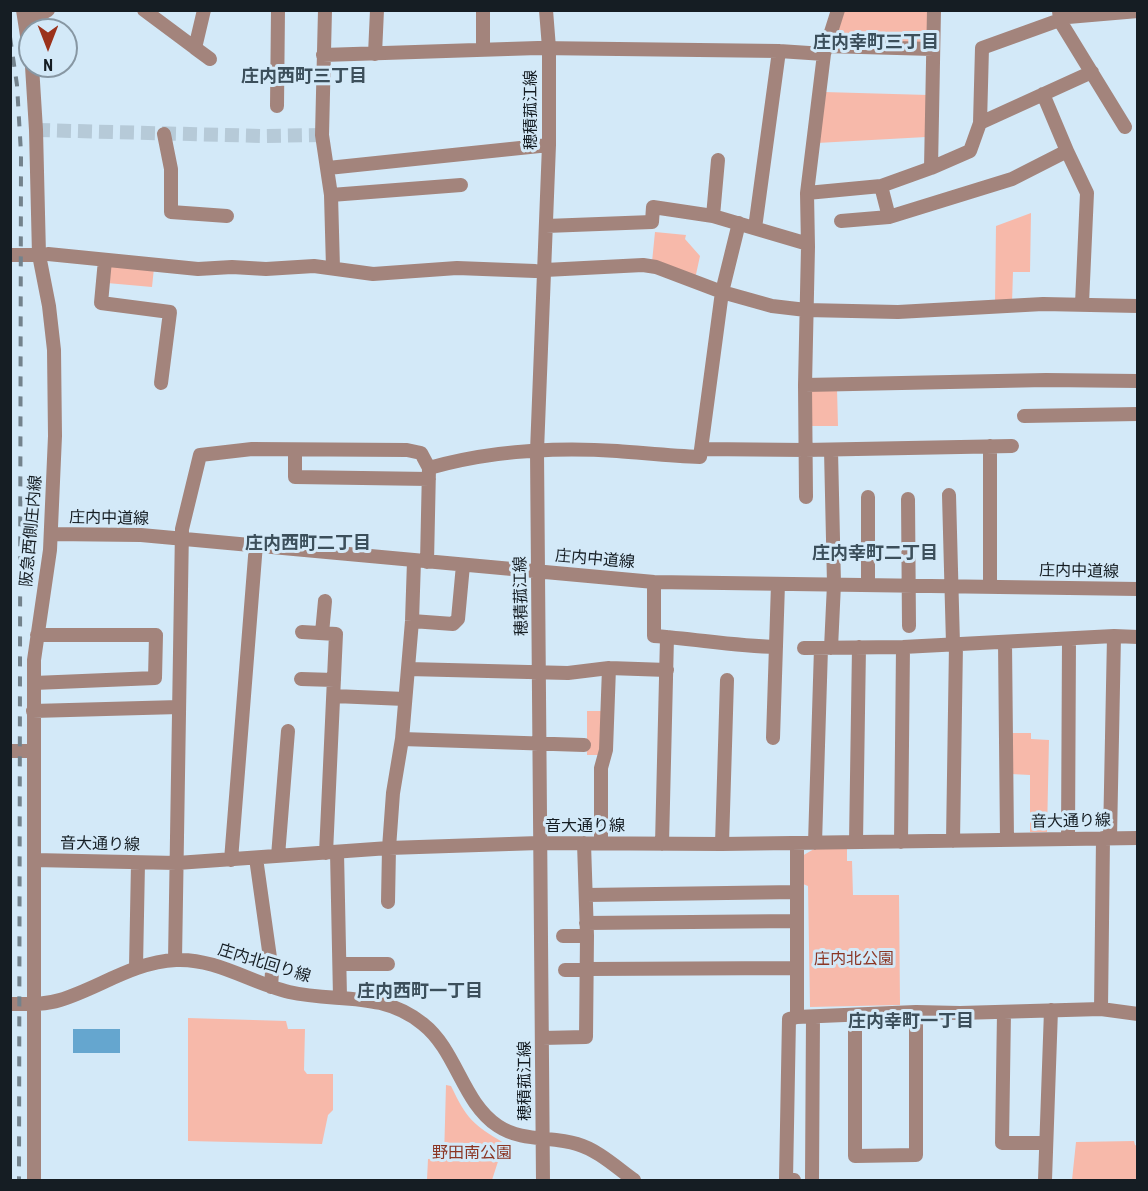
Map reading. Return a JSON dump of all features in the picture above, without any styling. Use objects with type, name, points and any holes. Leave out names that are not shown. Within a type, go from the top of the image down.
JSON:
[{"type":"street","points":[[24,16],[48,10]]},
{"type":"street","points":[[144,10],[210,59]]},
{"type":"street","points":[[195,48],[204,10]]},
{"type":"street","points":[[277,105],[278,10]]},
{"type":"street","points":[[325,10],[322,135],[331,195],[333,265]]},
{"type":"street","points":[[375,54],[377,10]]},
{"type":"street","points":[[483,10],[483,50]]},
{"type":"street","name":"穂積菰江線","points":[[543,1180],[537,451],[540,271],[546,226],[549,145],[549,48],[546,10]]},
{"type":"street","points":[[806,498],[807,193],[824,50],[838,10]]},
{"type":"street","points":[[931,168],[934,10]]},
{"type":"street","points":[[807,193],[880,186],[970,151],[980,123],[982,48],[1060,16],[1137,10]]},
{"type":"street","points":[[1060,16],[1125,127]]},
{"type":"street","points":[[323,55],[549,48],[779,51],[933,49]]},
{"type":"street","points":[[755,228],[779,51]]},
{"type":"street","points":[[980,123],[1092,72]]},
{"type":"street","name":"阪急西側庄内線","points":[[33,78],[43,254],[54,350],[55,436],[51,534],[37,635],[33,711],[34,1180]]},
{"type":"street","points":[[1043,94],[1087,193],[1082,304]]},
{"type":"street","points":[[164,134],[171,169],[171,212],[227,216]]},
{"type":"street","points":[[328,168],[549,145]]},
{"type":"street","points":[[841,221],[889,217],[1012,179],[1067,151]]},
{"type":"street","points":[[713,216],[718,160]]},
{"type":"street","points":[[331,195],[461,185]]},
{"type":"street","points":[[880,186],[889,217]]},
{"type":"street","points":[[546,226],[652,222],[653,207],[713,216],[808,244]]},
{"type":"street","points":[[295,450],[295,477],[429,473],[453,461],[537,451],[617,451],[700,457],[722,292],[739,223]]},
{"type":"street","points":[[10,255],[43,254],[198,269],[232,267],[266,269],[333,265],[373,274],[457,268],[540,271],[643,265],[656,267],[722,292],[772,306],[807,310],[898,312],[1043,304],[1082,304],[1136,309]]},
{"type":"street","points":[[105,260],[101,303],[170,312],[161,383]]},
{"type":"street","points":[[805,385],[1046,380],[1137,381]]},
{"type":"street","points":[[1024,416],[1137,414]]},
{"type":"street","points":[[990,446],[990,587]]},
{"type":"street","points":[[702,449],[831,450],[1012,446]]},
{"type":"street","points":[[176,960],[182,529],[199,448],[407,450],[421,453],[429,473],[421,561],[412,621],[402,739],[393,793],[388,848],[388,902]]},
{"type":"street","points":[[815,843],[826,648],[834,584],[831,450]]},
{"type":"street","points":[[949,495],[955,644],[953,841]]},
{"type":"street","points":[[868,497],[868,585]]},
{"type":"street","points":[[908,498],[909,626]]},
{"type":"street","name":"庄内中道線","points":[[51,534],[141,535],[256,544],[654,582],[1137,590]]},
{"type":"street","points":[[231,860],[256,544]]},
{"type":"street","points":[[412,621],[453,624],[458,618],[463,565]]},
{"type":"street","points":[[1137,578],[1137,590]]},
{"type":"street","points":[[654,582],[654,636],[776,647]]},
{"type":"street","points":[[773,738],[778,584]]},
{"type":"street","points":[[322,633],[325,601]]},
{"type":"street","points":[[302,632],[336,634],[332,852],[340,997]]},
{"type":"street","points":[[34,683],[154,678],[156,635],[37,635]]},
{"type":"street","points":[[804,648],[903,647],[1114,636],[1137,637]]},
{"type":"street","points":[[1101,1009],[1114,636]]},
{"type":"street","points":[[662,844],[667,637]]},
{"type":"street","points":[[1068,839],[1069,639]]},
{"type":"street","points":[[1005,642],[1008,840]]},
{"type":"street","points":[[855,842],[859,647]]},
{"type":"street","points":[[901,842],[903,647]]},
{"type":"street","points":[[408,669],[539,673],[568,673],[609,668],[667,670]]},
{"type":"street","points":[[601,843],[601,768],[606,750],[609,668]]},
{"type":"street","points":[[301,679],[334,680]]},
{"type":"street","points":[[722,844],[727,680]]},
{"type":"street","points":[[334,696],[405,699]]},
{"type":"street","points":[[33,711],[179,707]]},
{"type":"street","points":[[278,856],[288,731]]},
{"type":"street","points":[[402,739],[584,745]]},
{"type":"street","points":[[10,751],[33,751]]},
{"type":"street","name":"音大通り線","points":[[34,860],[177,863],[388,848],[539,843],[722,844],[1137,838]]},
{"type":"street","points":[[542,1038],[586,1037],[587,929],[584,843]]},
{"type":"street","points":[[797,843],[797,1017]]},
{"type":"street","points":[[256,858],[272,972],[271,987]]},
{"type":"street","points":[[136,967],[138,863]]},
{"type":"street","points":[[586,895],[797,892]]},
{"type":"street","points":[[563,936],[587,929],[797,921]]},
{"type":"street","name":"庄内北回り線","points":[[10,1004],[35,1004],[60,1000],[136,967],[176,960],[212,964],[271,987],[309,995],[362,998],[387,1004],[424,1025],[440,1041],[478,1106],[491,1121],[510,1132],[579,1144],[634,1180]]},
{"type":"street","points":[[339,964],[388,964]]},
{"type":"street","points":[[565,970],[797,968]]},
{"type":"street","points":[[794,1180],[786,1179],[789,1018],[916,1012],[1101,1009],[1137,1014]]},
{"type":"street","points":[[1045,1180],[1051,1010]]},
{"type":"street","points":[[855,1016],[855,1156],[916,1155],[916,1012]]},
{"type":"street","points":[[1004,1012],[1002,1143],[1046,1143]]},
{"type":"street","points":[[812,1180],[813,1017]]},
{"type":"green space","points":[[841,11],[929,11],[929,43],[833,41]]},
{"type":"green space","points":[[824,92],[928,95],[926,137],[817,143]]},
{"type":"green space","points":[[1031,213],[1030,272],[1013,272],[1012,303],[995,303],[996,226]]},
{"type":"green space","points":[[655,232],[686,235],[685,239],[700,256],[695,279],[652,262]]},
{"type":"green space","points":[[109,264],[154,268],[152,287],[107,283]]},
{"type":"green space","points":[[810,389],[837,389],[838,426],[808,426]]},
{"type":"green space","points":[[587,711],[604,711],[604,737],[598,755],[587,755]]},
{"type":"green space","points":[[1010,733],[1031,733],[1031,739],[1049,740],[1047,832],[1030,832],[1030,775],[1011,774]]},
{"type":"green space","name":"庄内北公園","points":[[814,849],[847,849],[847,861],[852,861],[853,895],[899,895],[900,1005],[810,1007],[808,886],[803,884],[802,856]]},
{"type":"green space","points":[[188,1018],[286,1021],[288,1029],[305,1029],[304,1070],[307,1074],[333,1074],[333,1110],[328,1115],[322,1144],[188,1141]]},
{"type":"green space","name":"野田南公園","points":[[446,1085],[451,1086],[466,1114],[472,1120],[484,1131],[504,1143],[492,1180],[427,1180],[428,1159],[444,1158]]},
{"type":"green space","points":[[1134,1141],[1137,1146],[1137,1180],[1072,1180],[1076,1142]]},
{"type":"water","points":[[73,1029],[120,1029],[120,1053],[73,1053]]},
{"type":"tunnel","points":[[36,130],[264,136],[322,135]]},
{"type":"railway","points":[[10,37],[17,85],[21,153],[19,1180]]},
{"type":"district","name":"庄内幸町三丁目","points":[[876,43]]},
{"type":"district","name":"庄内西町三丁目","points":[[304,77]]},
{"type":"district","name":"庄内西町二丁目","points":[[308,544]]},
{"type":"district","name":"庄内幸町二丁目","points":[[875,554]]},
{"type":"district","name":"庄内西町一丁目","points":[[420,992]]},
{"type":"district","name":"庄内幸町一丁目","points":[[911,1022]]}]
